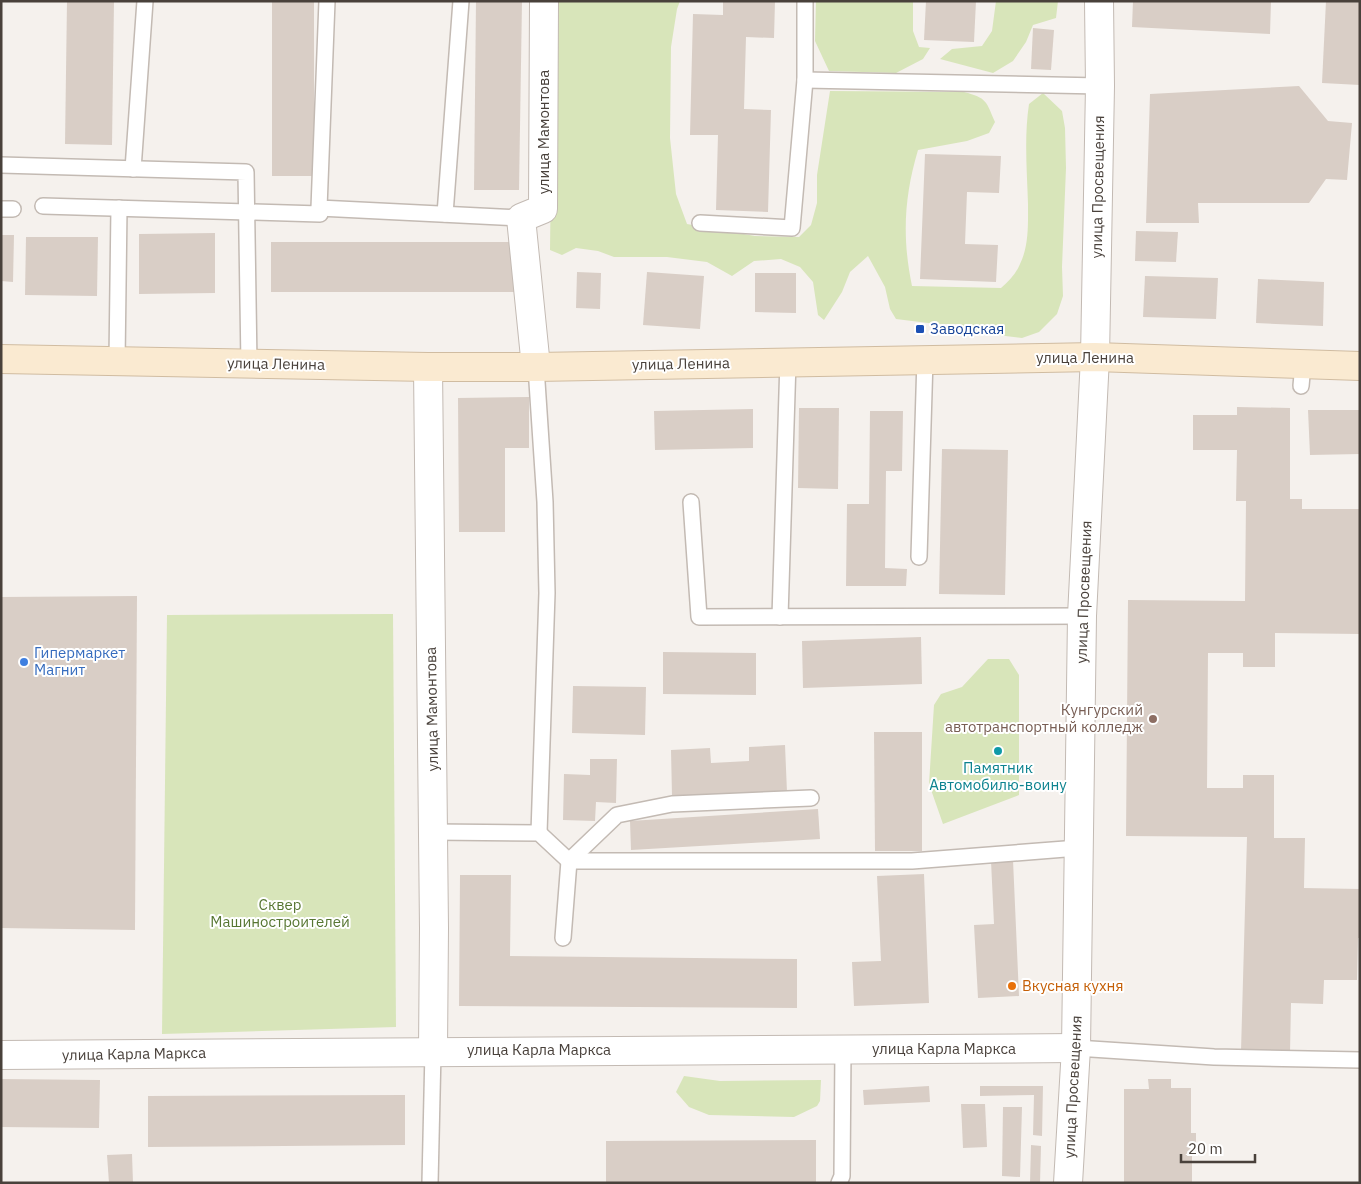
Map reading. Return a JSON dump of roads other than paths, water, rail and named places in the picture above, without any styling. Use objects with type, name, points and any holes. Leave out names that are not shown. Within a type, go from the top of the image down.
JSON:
[{"type":"street","name":"улица Мамонтова","points":[[521,218],[543,209],[544,1]]},
{"type":"street","name":"улица Просвещения","points":[[1068,1183],[1076,1048],[1082,616],[1095,357],[1100,86],[1099,1]]},
{"type":"street","points":[[521,218],[536,367]]},
{"type":"street","name":"улица Ленина","points":[[1,359],[428,367],[536,367],[1095,357],[1302,375],[1360,366]]},
{"type":"street","name":"улица Мамонтова","points":[[428,367],[433,832],[433,1051]]},
{"type":"street","name":"улица Карла Маркса","points":[[1,1055],[1076,1048]]},
{"type":"lane","points":[[133,169],[145,1]]},
{"type":"lane","points":[[43,206],[320,214],[327,1]]},
{"type":"lane","points":[[445,214],[461,1]]},
{"type":"lane","points":[[700,223],[792,228],[805,80],[804,1]]},
{"type":"lane","points":[[805,80],[1100,86]]},
{"type":"lane","points":[[1,165],[246,172],[249,364]]},
{"type":"lane","points":[[117,362],[119,208]]},
{"type":"lane","points":[[319,208],[521,218]]},
{"type":"lane","points":[[919,557],[925,359]]},
{"type":"lane","points":[[780,616],[788,361]]},
{"type":"lane","points":[[536,367],[545,502],[547,594],[539,832]]},
{"type":"lane","points":[[691,502],[699,617],[1082,616]]},
{"type":"lane","points":[[563,938],[569,861],[617,815],[672,804],[811,798]]},
{"type":"lane","points":[[433,832],[539,832],[569,861],[912,861],[1078,848]]},
{"type":"lane","points":[[1076,1048],[1214,1057],[1360,1060]]},
{"type":"lane","points":[[839,1183],[842,1176],[844,1049]]},
{"type":"lane","points":[[430,1183],[433,1051]]},
{"type":"place","name":"Заводская","points":[[920,329]]},
{"type":"place","name":"Гипермаркет Магнит","points":[[24,662]]},
{"type":"place","name":"Кунгурский автотранспортный колледж","points":[[1153,719]]},
{"type":"place","name":"Памятник Автомобилю-воину","points":[[998,751]]},
{"type":"place","name":"Вкусная кухня","points":[[1012,986]]},
{"type":"park label","name":"Сквер Машиностроителей","points":[[280,914]]}]
